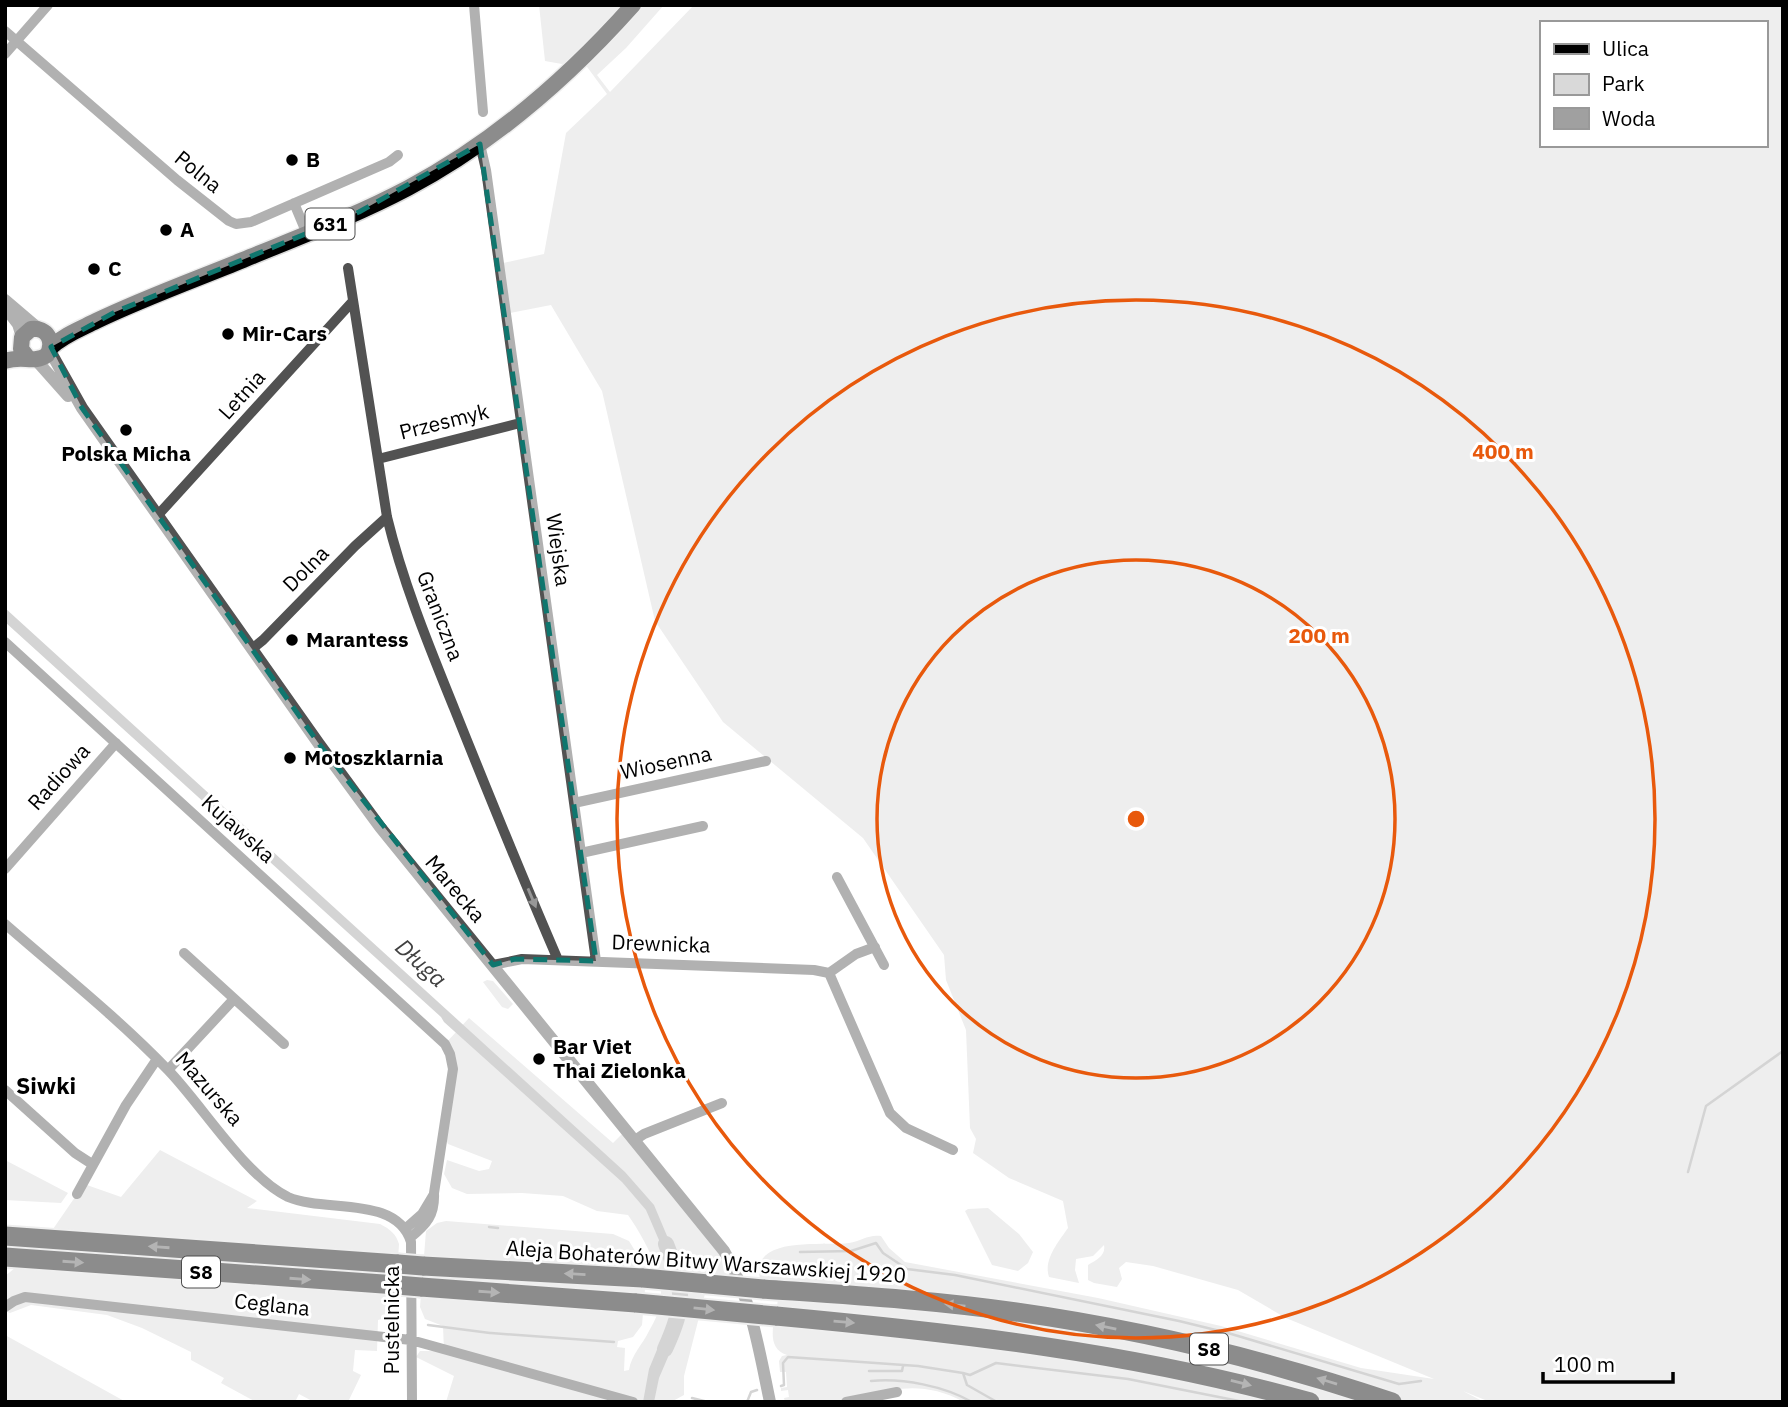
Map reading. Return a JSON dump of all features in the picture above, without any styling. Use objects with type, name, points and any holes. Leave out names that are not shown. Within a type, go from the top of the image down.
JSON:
[{"type":"highway","name":"Aleja Bohaterów Bitwy Warszawskiej 1920","points":[[5,1236],[398,1265],[643,1278],[909,1300],[1079,1322],[1182,1342],[1310,1376],[1392,1402]]},
{"type":"highway","name":"S8","points":[[5,1257],[636,1303],[911,1328],[1073,1349],[1187,1370],[1310,1402]]},
{"type":"main road","name":"631","points":[[5,361],[19,356],[41,354],[61,338],[115,312],[307,234],[409,188],[480,144],[532,105],[582,60],[633,5]]},
{"type":"main road","name":"631","points":[[41,330],[57,329],[115,312]]},
{"type":"main road","points":[[5,351],[27,331],[41,330],[50,339],[41,354],[22,352],[21,339]]},
{"type":"street","points":[[5,54],[48,5]]},
{"type":"street","points":[[474,5],[483,112]]},
{"type":"street","name":"Polna","points":[[5,31],[177,180],[236,224],[251,222],[389,162],[398,155]]},
{"type":"street","name":"Wiejska","points":[[480,144],[486,170],[596,961]]},
{"type":"street","points":[[294,203],[307,234]]},
{"type":"street","name":"Graniczna","points":[[348,268],[387,517],[395,549],[416,614],[558,960]]},
{"type":"street","points":[[5,300],[41,330]]},
{"type":"street","name":"Letnia","points":[[158,515],[354,301]]},
{"type":"street","points":[[5,307],[18,324],[21,339]]},
{"type":"street","name":"Marecka","points":[[41,354],[380,827],[712,1235],[736,1273],[750,1312],[770,1402]]},
{"type":"street","name":"Przesmyk","points":[[378,458],[520,423]]},
{"type":"street","name":"Dolna","points":[[253,648],[387,517]]},
{"type":"street","name":"Kujawska","points":[[5,642],[444,1044],[453,1069],[434,1193],[408,1234]]},
{"type":"street","name":"Radiowa","points":[[5,869],[116,743]]},
{"type":"street","name":"Wiosenna","points":[[575,803],[766,761]]},
{"type":"street","points":[[581,852],[703,825]]},
{"type":"street","points":[[837,877],[884,965]]},
{"type":"street","name":"Mazurska","points":[[5,924],[157,1059],[256,1174],[275,1189],[304,1202],[383,1213],[396,1219],[408,1234]]},
{"type":"street","points":[[875,947],[856,954],[829,973],[890,1112],[906,1128],[953,1150]]},
{"type":"street","points":[[184,953],[284,1044]]},
{"type":"street","name":"Drewnicka","points":[[493,965],[515,959],[558,960],[829,973]]},
{"type":"street","points":[[168,1070],[234,999]]},
{"type":"street","points":[[77,1194],[126,1105],[157,1059]]},
{"type":"street","points":[[5,1090],[75,1153],[92,1164]]},
{"type":"street","points":[[635,1140],[722,1103]]},
{"type":"street","name":"Pustelnicka","points":[[408,1234],[412,1402]]},
{"type":"street","name":"Ceglana","points":[[5,1307],[25,1297],[411,1340],[633,1402]]},
{"type":"street","points":[[846,1402],[897,1392]]},
{"type":"highlighted area","points":[[480,144],[596,961],[515,959],[493,965],[319,744],[82,408],[51,347],[115,312],[359,212]]},
{"type":"green space","points":[[539,5],[664,5],[626,48],[597,75],[610,92],[694,5],[1783,5],[1783,1402],[1490,1402],[1463,1391],[1484,1402],[964,1402],[927,1389],[910,1388],[842,1400],[785,1402],[784,1398],[789,1397],[788,1390],[781,1391],[781,1388],[787,1387],[786,1372],[780,1372],[779,1361],[782,1356],[787,1355],[775,1346],[773,1339],[778,1299],[765,1298],[759,1274],[761,1261],[777,1249],[789,1246],[849,1243],[877,1236],[881,1236],[889,1248],[905,1262],[1098,1298],[1221,1326],[1361,1368],[1434,1379],[1286,1318],[1238,1290],[1153,1266],[1126,1262],[1119,1268],[1122,1279],[1117,1287],[1094,1283],[1088,1280],[1088,1265],[1102,1255],[1104,1245],[1093,1256],[1076,1259],[1075,1270],[1079,1283],[1049,1277],[1050,1257],[1068,1228],[1063,1201],[1009,1178],[973,1153],[976,1139],[970,1128],[966,1030],[946,980],[944,955],[863,838],[723,722],[655,621],[602,391],[551,305],[510,313],[503,263],[544,254],[566,133],[607,94],[582,60],[562,64],[545,61]]},
{"type":"green space","points":[[493,981],[513,1004],[508,1009],[502,1007],[483,982]]},
{"type":"green space","points":[[469,1018],[613,1143],[626,1130],[736,1273],[708,1282],[684,1376],[684,1395],[671,1402],[446,1402],[454,1376],[416,1357],[420,1351],[444,1351],[443,1326],[425,1319],[420,1307],[426,1231],[437,1223],[446,1221],[613,1234],[629,1241],[640,1259],[645,1289],[642,1325],[633,1337],[618,1341],[617,1347],[625,1348],[624,1371],[629,1370],[653,1323],[661,1300],[655,1264],[628,1215],[597,1211],[563,1196],[522,1193],[467,1194],[452,1188],[444,1174],[447,1160],[479,1171],[489,1169],[492,1161],[448,1144],[444,1135],[453,1069],[445,1044]]},
{"type":"green space","points":[[160,1150],[257,1201],[247,1208],[380,1224],[394,1235],[399,1244],[395,1309],[388,1317],[378,1320],[377,1351],[355,1350],[353,1371],[361,1375],[348,1402],[314,1402],[299,1394],[295,1402],[256,1402],[221,1383],[224,1378],[191,1360],[191,1352],[142,1328],[107,1315],[31,1305],[10,1313],[5,1311],[5,1276],[40,1248],[84,1184],[121,1197]]},
{"type":"green space","points":[[5,1160],[68,1193],[61,1203],[5,1200]]},
{"type":"green space","points":[[988,1208],[1019,1234],[1033,1252],[1028,1263],[1018,1271],[992,1265],[965,1211]]},
{"type":"green space","points":[[5,1335],[126,1402],[5,1402]]},
{"type":"water","points":[[5,608],[625,1172],[654,1205],[678,1262],[668,1261],[646,1210],[622,1182],[5,622]]},
{"type":"water","points":[[666,1328],[680,1329],[659,1378],[654,1402],[643,1402],[649,1369]]},
{"type":"waterway","points":[[1688,1172],[1706,1106],[1783,1051]]},
{"type":"waterway","points":[[489,1227],[498,1228]]},
{"type":"waterway","points":[[800,1252],[851,1251],[876,1243],[883,1253],[907,1269],[955,1275],[1179,1321],[1399,1384],[1421,1381]]},
{"type":"waterway","name":"Długa","points":[[665,1349],[677,1320],[680,1296],[676,1273],[666,1244]]},
{"type":"waterway","points":[[428,1325],[490,1333]]},
{"type":"waterway","points":[[491,1333],[614,1342]]},
{"type":"waterway","points":[[781,1386],[784,1385],[783,1363],[788,1357],[832,1360]]},
{"type":"waterway","points":[[833,1360],[918,1366],[963,1373],[967,1385],[997,1402]]},
{"type":"waterway","points":[[963,1373],[970,1375],[996,1363],[1128,1379],[1244,1402]]},
{"type":"waterway","points":[[869,1371],[902,1371],[903,1366]]},
{"type":"waterway","points":[[871,1381],[923,1384],[972,1402]]},
{"type":"waterway","points":[[747,1402],[751,1392],[757,1390]]},
{"type":"waterway","points":[[692,1398],[708,1402]]},
{"type":"place","name":"B","points":[[292,160]]},
{"type":"place","name":"A","points":[[166,230]]},
{"type":"place","name":"C","points":[[94,269]]},
{"type":"place","name":"Mir-Cars","points":[[228,334]]},
{"type":"place","name":"Polska Micha","points":[[126,430]]},
{"type":"place","name":"Marantess","points":[[292,640]]},
{"type":"place","name":"Motoszklarnia","points":[[290,758]]},
{"type":"place","name":"Bar Viet Thai Zielonka","points":[[539,1059]]},
{"type":"district","name":"Siwki","points":[[46,1086]]}]
